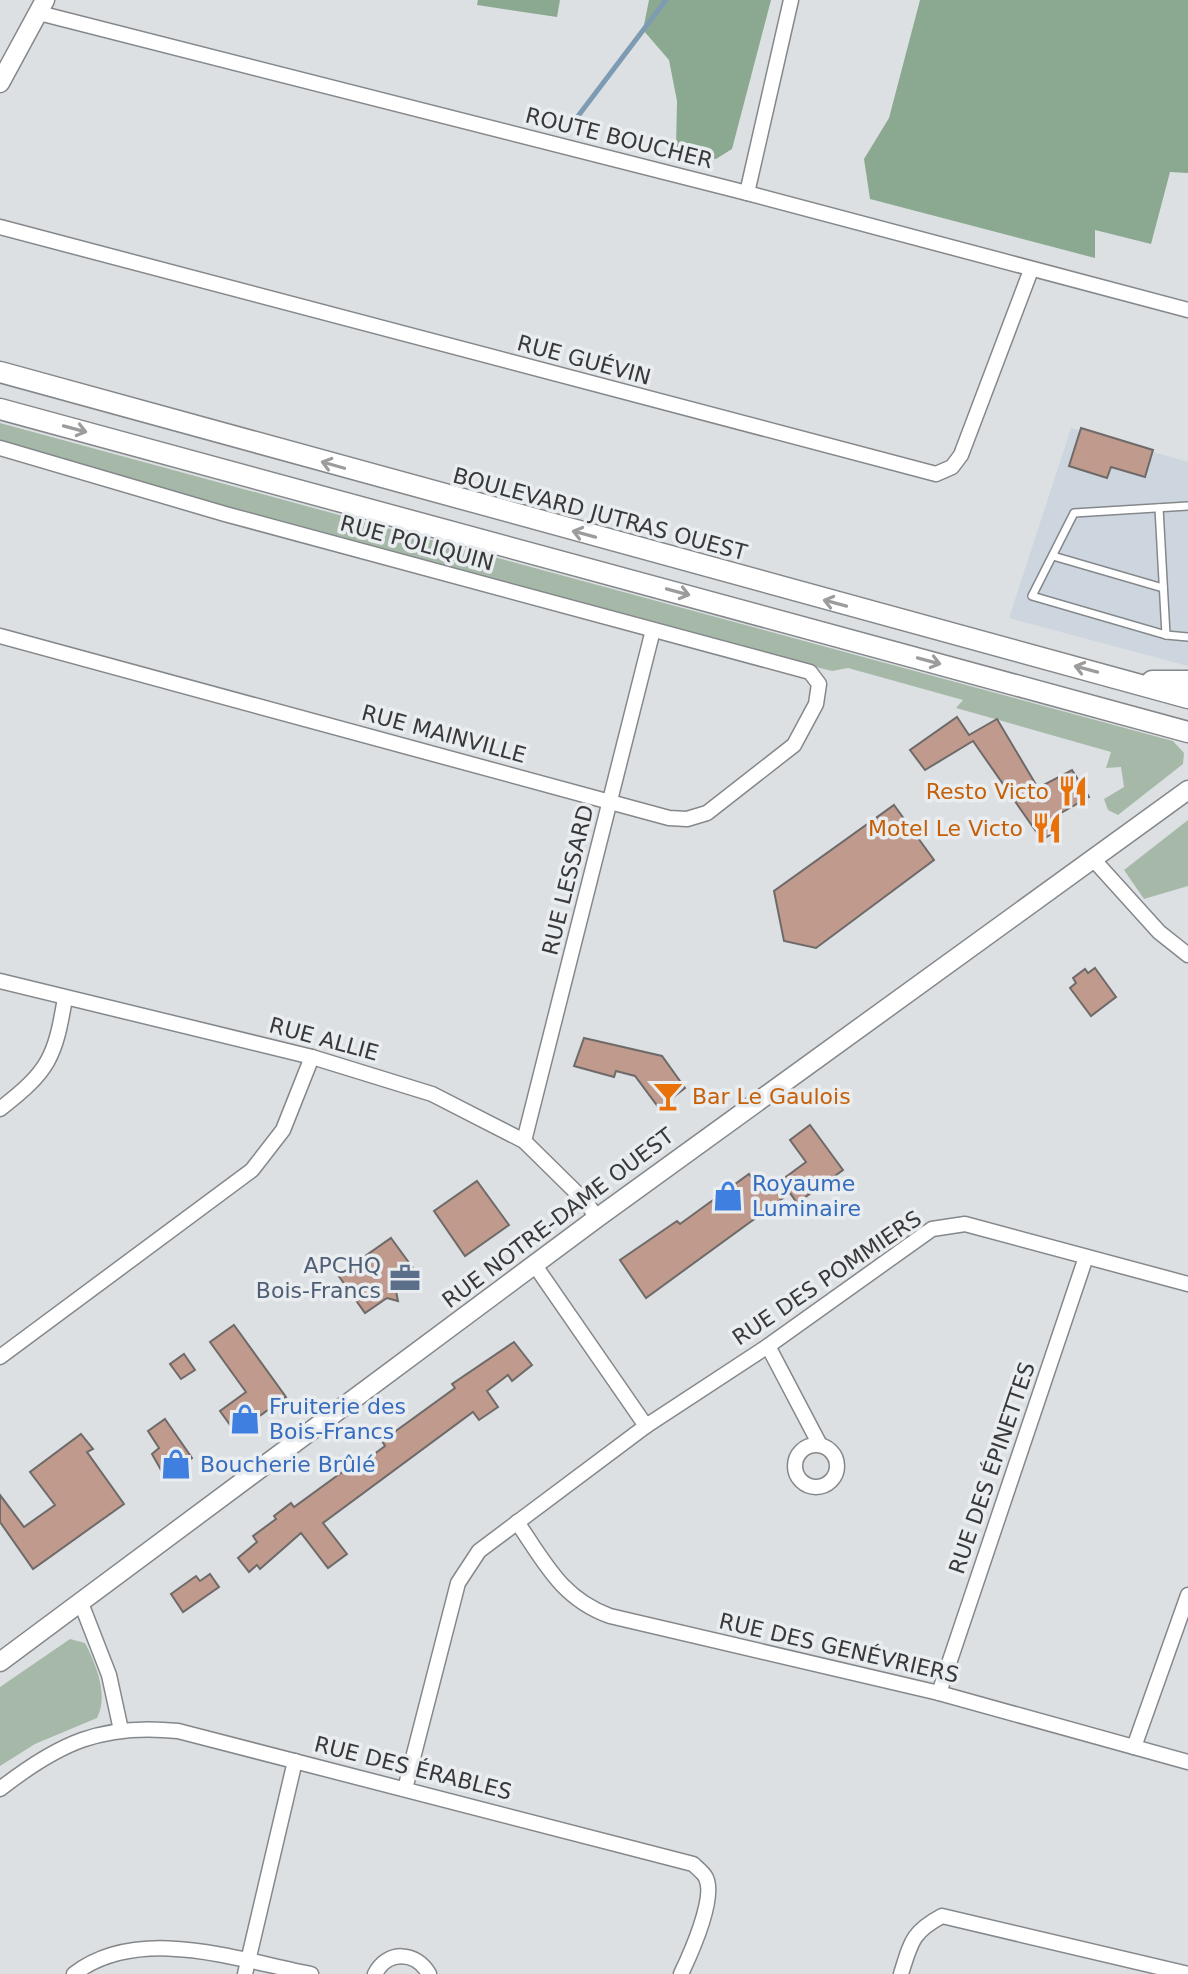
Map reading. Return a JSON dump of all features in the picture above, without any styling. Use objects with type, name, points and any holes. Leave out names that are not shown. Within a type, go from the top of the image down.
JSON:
[{"type":"main road","name":"BOULEVARD JUTRAS OUEST","points":[[0,372],[1188,698]]},
{"type":"main road","points":[[0,409],[1188,732]]},
{"type":"main road","points":[[1126,681],[1188,681]]},
{"type":"street","points":[[747,193],[791,0]]},
{"type":"street","points":[[0,83],[42,6]]},
{"type":"street","name":"ROUTE BOUCHER","points":[[42,6],[1188,310]]},
{"type":"street","name":"RUE GUÉVIN","points":[[0,227],[936,474],[952,467],[961,455],[1031,270]]},
{"type":"street","name":"RUE POLIQUIN","points":[[0,448],[225,514],[810,672],[819,684]]},
{"type":"street","name":"RUE LESSARD","points":[[524,1141],[653,630]]},
{"type":"street","name":"RUE MAINVILLE","points":[[0,636],[669,818],[687,819],[707,813],[794,745],[816,704],[819,684]]},
{"type":"street","name":"RUE NOTRE-DAME OUEST","points":[[0,1662],[534,1264],[1188,790]]},
{"type":"street","points":[[1093,859],[1159,932],[1188,955]]},
{"type":"street","name":"RUE ALLIE","points":[[0,981],[312,1057],[432,1094],[524,1141],[586,1202],[597,1218]]},
{"type":"street","points":[[0,1109],[30,1085],[56,1048],[65,998]]},
{"type":"street","points":[[0,1357],[252,1170],[283,1130],[312,1057]]},
{"type":"street","name":"RUE DES POMMIERS","points":[[405,1789],[458,1583],[479,1551],[646,1426],[768,1346],[932,1229],[965,1224],[1188,1284]]},
{"type":"street","name":"RUE DES ÉPINETTES","points":[[939,1693],[1086,1257]]},
{"type":"street","points":[[534,1264],[646,1426]]},
{"type":"street","points":[[768,1346],[820,1445]]},
{"type":"street","name":"RUE DES GENÉVRIERS","points":[[517,1522],[566,1592],[583,1607],[610,1616],[939,1693],[1188,1762]]},
{"type":"street","points":[[1134,1747],[1188,1595]]},
{"type":"street","points":[[81,1603],[109,1675],[121,1730]]},
{"type":"street","name":"RUE DES ÉRABLES","points":[[0,1789],[34,1762],[67,1743],[121,1730],[178,1731],[693,1864],[707,1879],[708,1896],[681,1974]]},
{"type":"street","points":[[246,1968],[295,1761]]},
{"type":"street","points":[[901,1974],[911,1942],[920,1928],[942,1916],[1136,1967],[1188,1974]]},
{"type":"street","points":[[74,1974],[110,1955],[140,1948],[181,1950],[246,1968],[311,1974]]},
{"type":"street","points":[[375,1974],[385,1961],[403,1956],[420,1962],[429,1974]]},
{"type":"lane","points":[[1188,506],[1074,513],[1032,596],[1166,635],[1188,637]]},
{"type":"lane","points":[[1159,508],[1166,635]]},
{"type":"lane","points":[[1053,556],[1163,588]]},
{"type":"shaded area","points":[[1071,428],[1188,462],[1188,666],[1009,618]]},
{"type":"green space","points":[[478,0],[560,0],[557,17],[477,5]]},
{"type":"green space","points":[[649,0],[771,0],[732,149],[716,159],[676,149],[677,101],[669,60],[643,30]]},
{"type":"green space","points":[[920,0],[1188,0],[1188,173],[1170,172],[1151,244],[1095,230],[1095,258],[870,199],[864,159],[889,118]]},
{"type":"green space","points":[[0,423],[1173,741],[1184,753],[1183,764],[1118,815],[1108,810],[1104,799],[1124,787],[1121,767],[1106,768],[1111,752],[956,708],[963,700],[848,668],[832,671],[736,647],[0,445]]},
{"type":"green space","points":[[1188,820],[1188,886],[1144,899],[1124,870]]},
{"type":"green space","points":[[70,1639],[85,1643],[97,1670],[102,1700],[97,1718],[35,1744],[0,1766],[0,1687]]},
{"type":"building","points":[[1081,428],[1153,450],[1145,477],[1111,467],[1107,478],[1069,466]]},
{"type":"building","points":[[957,717],[969,735],[997,719],[1038,788],[1072,770],[1089,797],[1061,813],[1056,818],[1061,828],[1042,840],[973,741],[925,770],[910,750]]},
{"type":"building","points":[[894,805],[934,860],[816,948],[784,941],[774,891]]},
{"type":"building","points":[[1095,968],[1116,997],[1091,1016],[1070,988],[1076,983],[1073,978],[1085,969],[1088,973]]},
{"type":"building","points":[[584,1038],[662,1056],[685,1088],[659,1108],[635,1076],[616,1071],[614,1077],[574,1066]]},
{"type":"building","points":[[810,1125],[843,1170],[797,1203],[790,1193],[646,1298],[620,1260],[677,1221],[680,1224],[749,1174],[763,1193],[787,1176],[806,1162],[790,1140]]},
{"type":"building","points":[[477,1181],[509,1225],[465,1256],[434,1211]]},
{"type":"building","points":[[391,1238],[418,1275],[396,1291],[398,1301],[387,1298],[365,1313],[338,1275]]},
{"type":"building","points":[[234,1325],[286,1397],[236,1433],[220,1411],[246,1392],[210,1342]]},
{"type":"building","points":[[514,1342],[532,1365],[512,1381],[508,1375],[487,1391],[498,1407],[479,1420],[473,1412],[323,1523],[347,1554],[328,1568],[301,1533],[260,1569],[257,1565],[249,1572],[238,1558],[257,1542],[253,1536],[276,1519],[274,1516],[291,1503],[294,1507],[356,1462],[358,1466],[385,1446],[382,1441],[455,1388],[452,1384]]},
{"type":"building","points":[[184,1354],[195,1370],[181,1379],[170,1364]]},
{"type":"building","points":[[165,1419],[192,1458],[165,1477],[152,1454],[159,1448],[148,1431]]},
{"type":"building","points":[[81,1434],[93,1449],[87,1452],[124,1504],[33,1569],[0,1522],[0,1495],[24,1527],[55,1505],[30,1472]]},
{"type":"building","points":[[210,1574],[219,1587],[183,1612],[171,1594],[196,1576],[200,1581]]},
{"type":"waterway","points":[[569,128],[666,0]]},
{"type":"place","name":"Resto Victo","points":[[1073,791]]},
{"type":"place","name":"Motel Le Victo","points":[[1047,828]]},
{"type":"place","name":"Bar Le Gaulois","points":[[668,1096]]},
{"type":"place","name":"Royaume Luminaire","points":[[728,1196]]},
{"type":"place","name":"APCHQ Bois-Francs","points":[[405,1278]]},
{"type":"place","name":"Fruiterie des Bois-Francs","points":[[245,1419]]},
{"type":"place","name":"Boucherie Brûlé","points":[[176,1464]]}]
